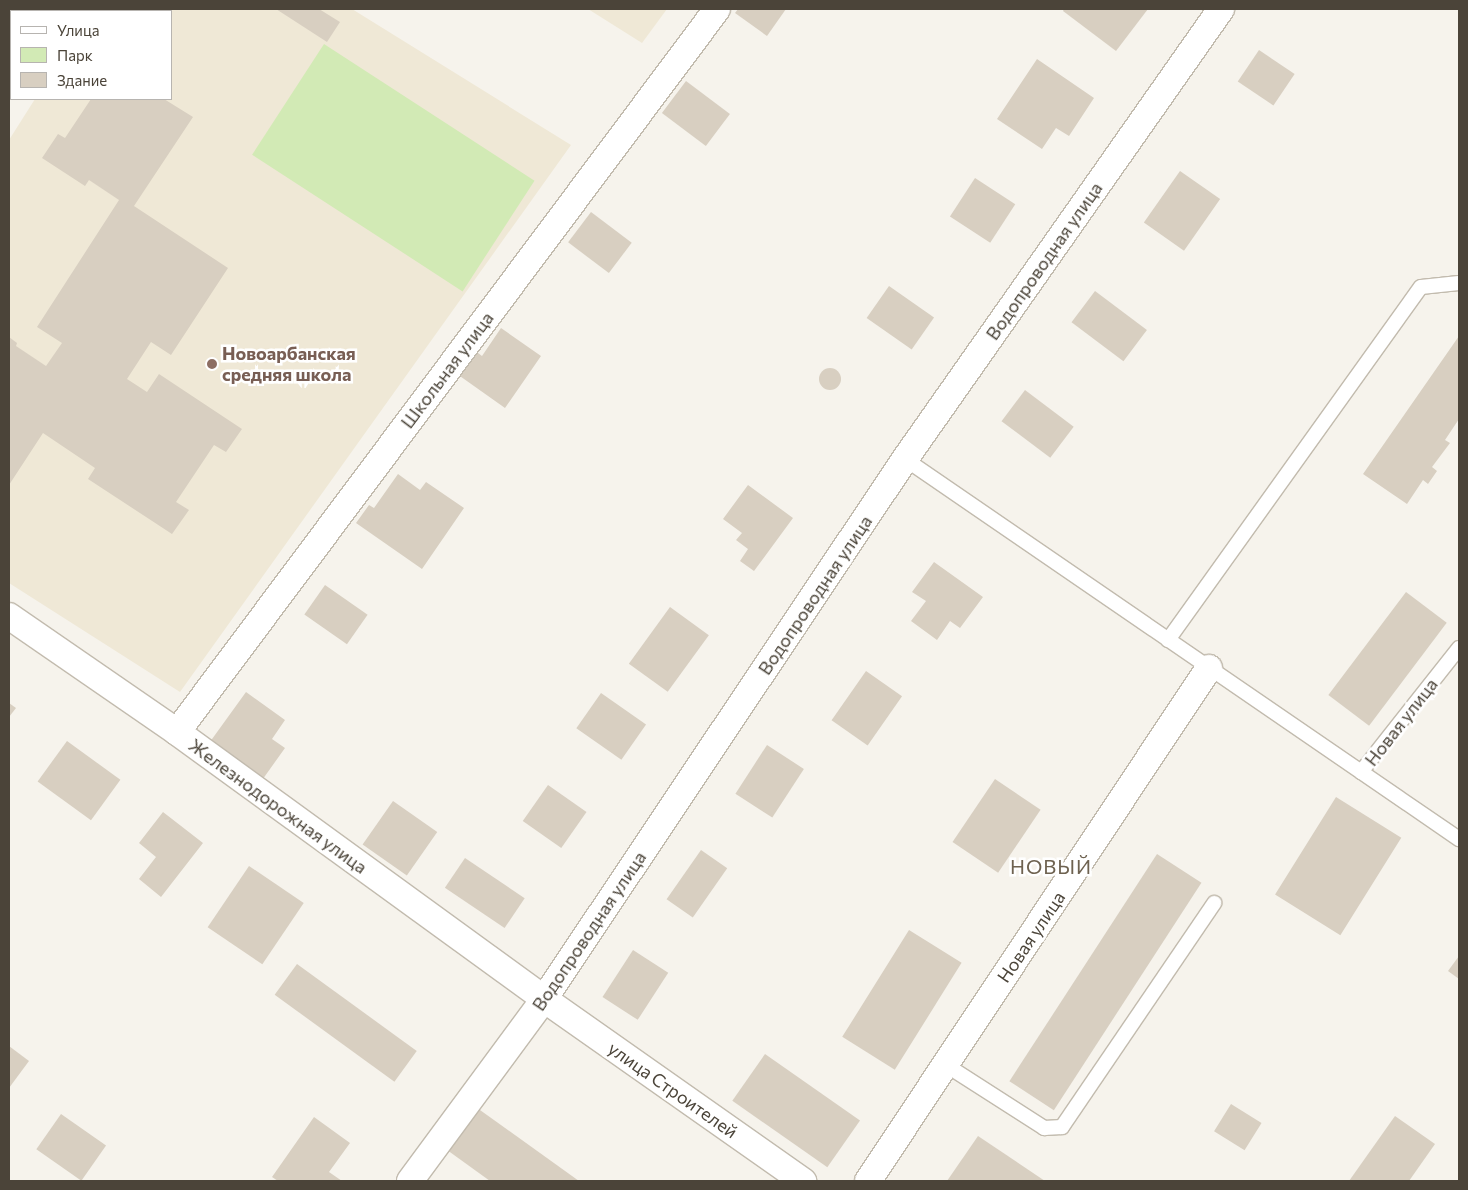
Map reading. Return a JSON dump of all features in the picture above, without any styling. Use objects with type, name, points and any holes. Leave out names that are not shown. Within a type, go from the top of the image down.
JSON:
[{"type":"street","name":"Школьная улица","points":[[177,732],[717,9]]},
{"type":"street","name":"Водопроводная улица","points":[[410,1181],[544,999],[905,459],[1220,9]]},
{"type":"street","name":"Железнодорожная улица","points":[[9,616],[177,732],[544,999]]},
{"type":"street","name":"Новая улица","points":[[868,1181],[1209,668]]},
{"type":"street","name":"улица Строителей","points":[[544,999],[803,1181]]},
{"type":"lane","points":[[1168,640],[1421,287],[1459,283]]},
{"type":"lane","points":[[905,459],[1459,839]]},
{"type":"lane","name":"Новая улица","points":[[1361,772],[1459,648]]},
{"type":"lane","points":[[946,1065],[1044,1128],[1062,1126],[1214,903]]},
{"type":"shaded area","name":"Новоарбанская средняя школа","points":[[352,9],[571,145],[180,692],[9,583],[9,140],[34,100],[172,100],[172,10],[90,10]]},
{"type":"shaded area","points":[[588,9],[667,9],[642,43]]},
{"type":"green space","points":[[324,44],[535,181],[463,291],[252,155]]},
{"type":"building","points":[[276,9],[319,9],[340,22],[327,42]]},
{"type":"building","points":[[738,9],[786,9],[767,36],[735,13]]},
{"type":"building","points":[[1064,9],[1148,9],[1116,51],[1063,11]]},
{"type":"building","points":[[1259,50],[1295,74],[1273,106],[1238,82]]},
{"type":"building","points":[[1037,59],[1094,98],[1069,136],[1056,128],[1042,149],[997,119]]},
{"type":"building","points":[[686,81],[730,114],[706,146],[662,113]]},
{"type":"building","points":[[90,100],[166,100],[193,117],[134,206],[228,268],[171,355],[151,342],[127,379],[147,392],[159,374],[242,429],[226,452],[214,445],[176,502],[189,510],[172,534],[88,479],[95,468],[43,433],[9,485],[9,337],[17,343],[16,346],[46,366],[62,343],[37,327],[119,200],[89,180],[85,186],[42,158],[58,134],[65,138]]},
{"type":"building","points":[[1180,171],[1220,199],[1184,251],[1144,223]]},
{"type":"building","points":[[975,178],[1015,204],[990,243],[950,217]]},
{"type":"building","points":[[591,212],[632,243],[609,273],[568,242]]},
{"type":"building","points":[[889,286],[934,318],[912,349],[867,318]]},
{"type":"building","points":[[1095,291],[1147,330],[1123,361],[1072,322]]},
{"type":"building","points":[[501,328],[541,356],[505,408],[457,374],[474,350],[482,356]]},
{"type":"building","points":[[1459,336],[1459,419],[1445,440],[1450,443],[1432,467],[1437,471],[1428,484],[1423,480],[1407,504],[1363,474]]},
{"type":"building","points":[[830,368],[838,371],[841,379],[838,387],[830,390],[822,387],[819,379],[822,371]]},
{"type":"building","points":[[1025,390],[1074,427],[1050,458],[1002,421]]},
{"type":"building","points":[[398,474],[420,490],[426,482],[464,508],[422,569],[356,523],[369,505],[374,508]]},
{"type":"building","points":[[748,485],[793,518],[754,571],[740,561],[748,549],[736,540],[742,533],[723,519]]},
{"type":"building","points":[[934,562],[983,597],[960,628],[950,621],[937,640],[911,621],[926,601],[912,592]]},
{"type":"building","points":[[325,585],[368,615],[347,644],[304,614]]},
{"type":"building","points":[[1406,592],[1447,623],[1369,726],[1328,695]]},
{"type":"building","points":[[670,607],[709,635],[668,692],[629,664]]},
{"type":"building","points":[[866,671],[902,696],[868,745],[832,720]]},
{"type":"building","points":[[246,692],[285,720],[272,739],[285,748],[260,783],[207,746]]},
{"type":"building","points":[[601,693],[646,725],[621,760],[576,728]]},
{"type":"building","points":[[9,703],[16,708],[9,717]]},
{"type":"building","points":[[67,741],[120,780],[91,820],[38,781]]},
{"type":"building","points":[[767,745],[804,769],[772,818],[735,794]]},
{"type":"building","points":[[995,779],[1041,810],[998,873],[953,842]]},
{"type":"building","points":[[548,785],[587,812],[561,848],[523,821]]},
{"type":"building","points":[[1336,797],[1401,838],[1340,935],[1275,895]]},
{"type":"building","points":[[393,801],[437,832],[407,875],[363,844]]},
{"type":"building","points":[[163,812],[203,843],[161,897],[139,879],[156,857],[139,843]]},
{"type":"building","points":[[701,850],[727,868],[693,918],[667,899]]},
{"type":"building","points":[[1157,854],[1201,883],[1054,1110],[1009,1081]]},
{"type":"building","points":[[465,858],[525,898],[505,928],[445,888]]},
{"type":"building","points":[[249,866],[304,903],[262,964],[208,927]]},
{"type":"building","points":[[909,930],[962,963],[895,1070],[842,1037]]},
{"type":"building","points":[[633,950],[668,973],[638,1020],[603,997]]},
{"type":"building","points":[[1459,956],[1459,979],[1448,971]]},
{"type":"building","points":[[297,964],[417,1051],[394,1082],[275,995]]},
{"type":"building","points":[[9,1046],[29,1061],[9,1088]]},
{"type":"building","points":[[765,1054],[860,1121],[827,1167],[732,1101]]},
{"type":"building","points":[[466,1100],[579,1181],[490,1181],[436,1142]]},
{"type":"building","points":[[1231,1104],[1262,1123],[1245,1150],[1214,1131]]},
{"type":"building","points":[[61,1114],[106,1146],[81,1181],[36,1149]]},
{"type":"building","points":[[1395,1116],[1435,1144],[1409,1181],[1349,1181]]},
{"type":"building","points":[[314,1117],[350,1143],[329,1172],[342,1181],[278,1181],[272,1177]]},
{"type":"building","points":[[978,1136],[1045,1181],[947,1181]]},
{"type":"place","name":"Новоарбанская средняя школа","points":[[212,364]]},
{"type":"district","name":"НОВЫЙ","points":[[1051,866]]}]
